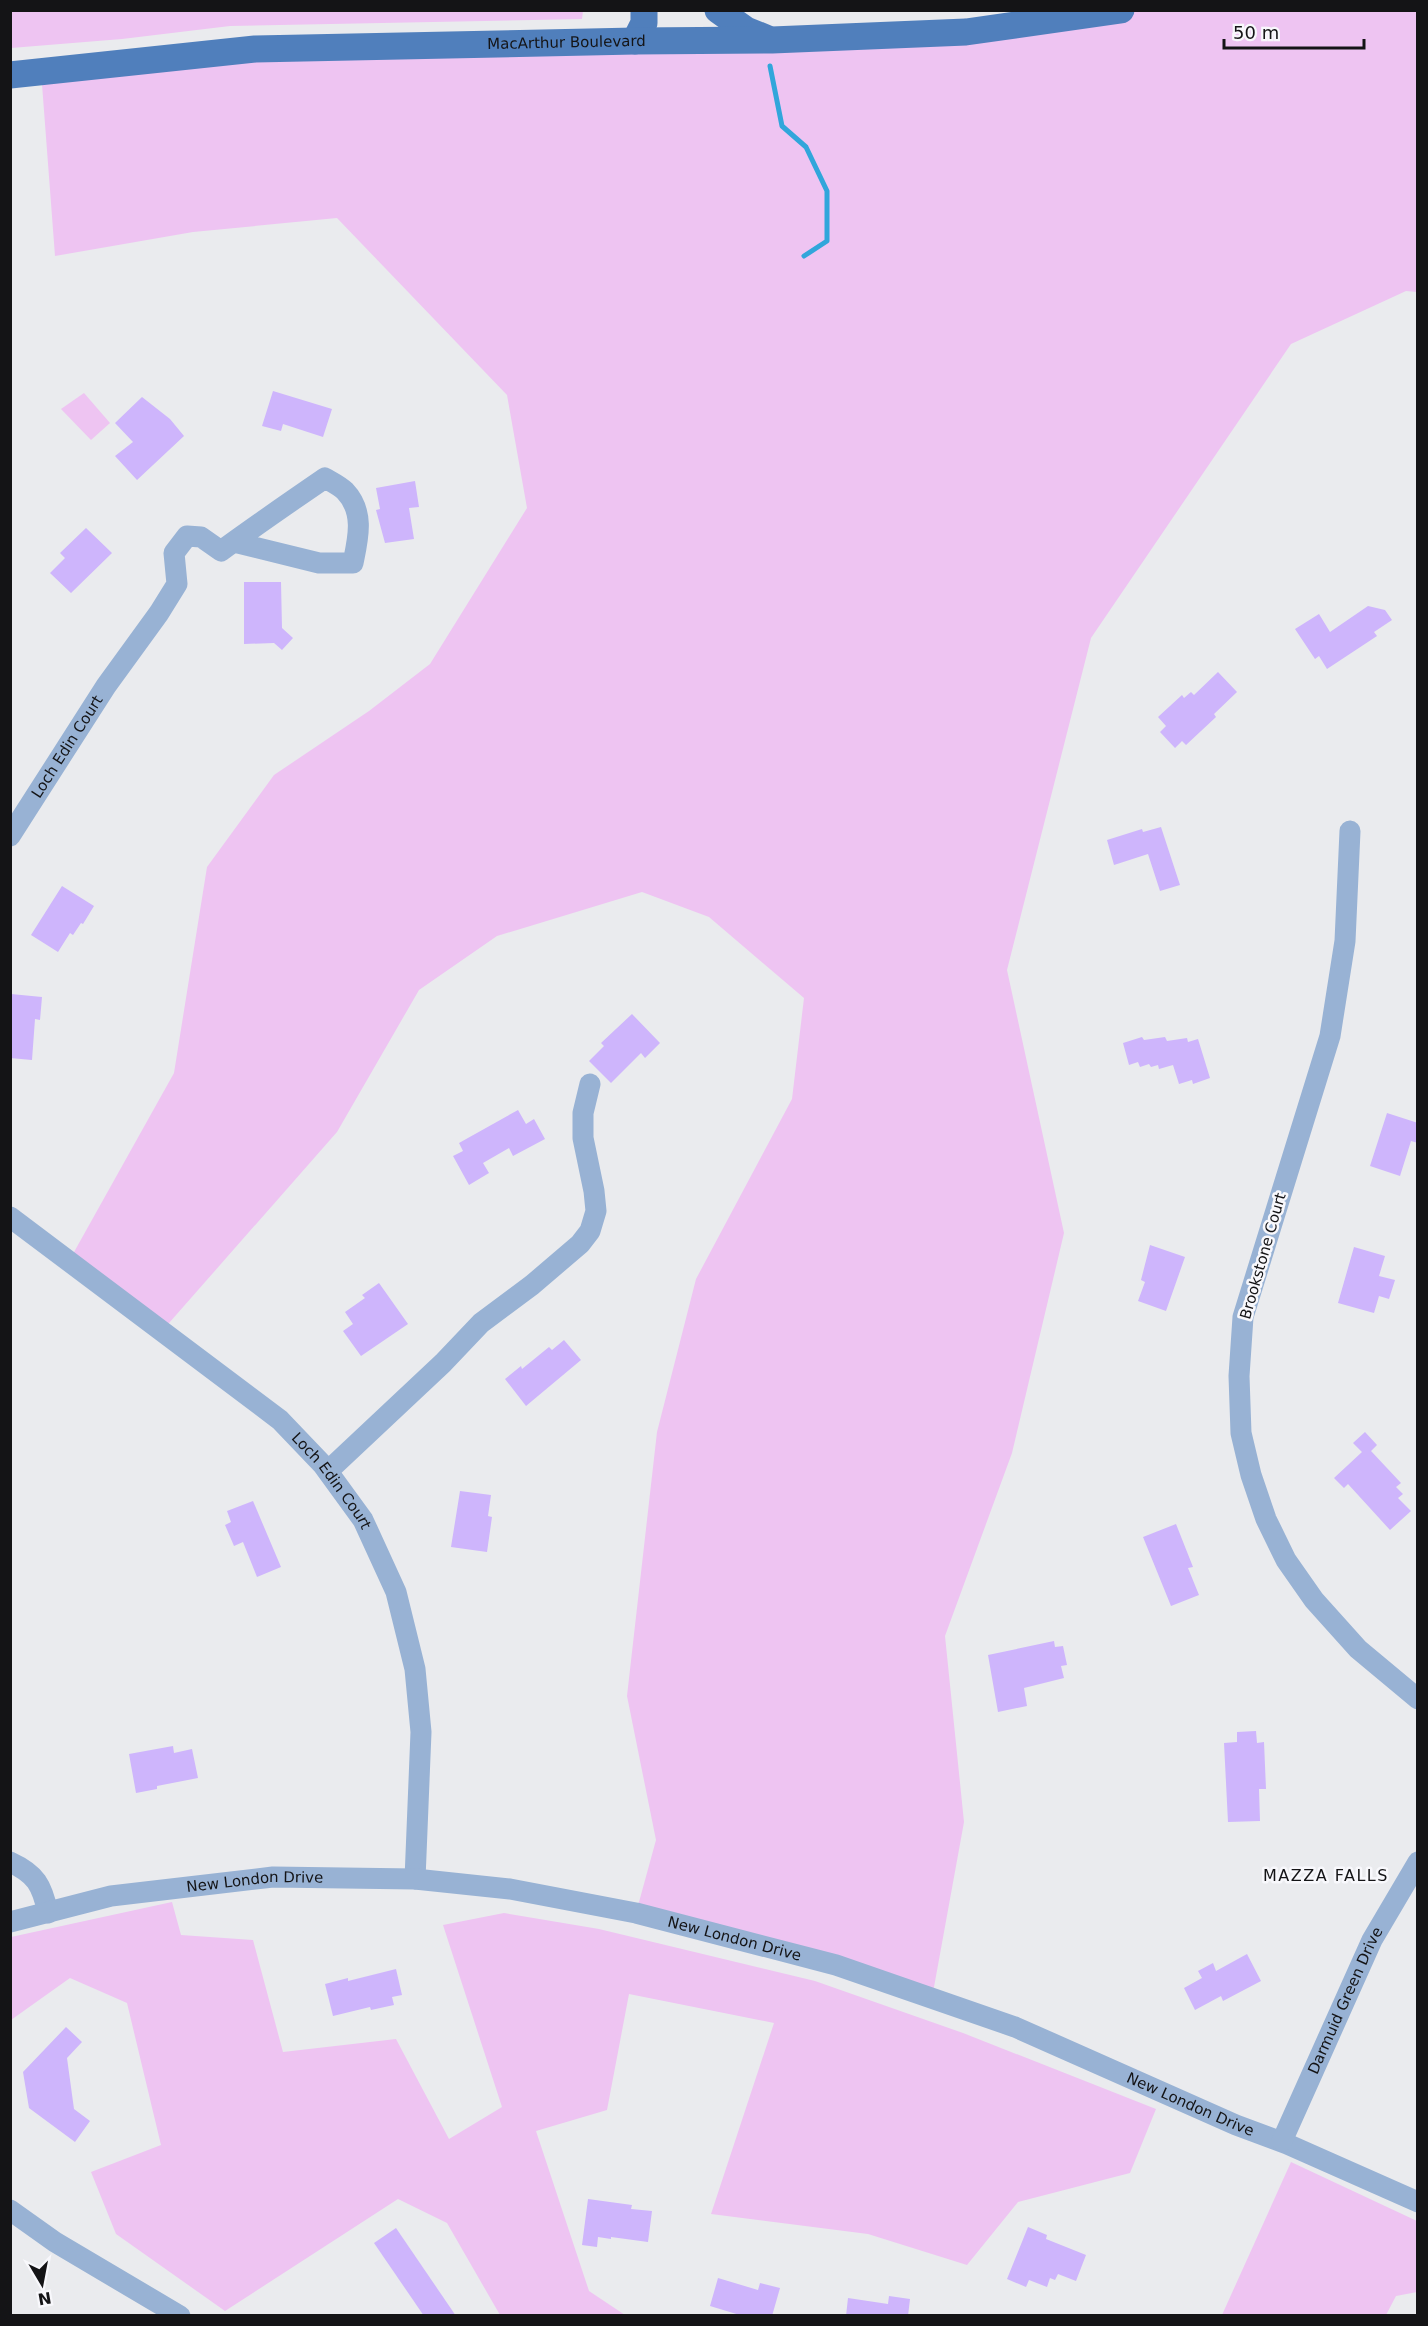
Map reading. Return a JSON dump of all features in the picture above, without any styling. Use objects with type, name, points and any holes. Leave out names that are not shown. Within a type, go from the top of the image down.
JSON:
[{"type":"main road","points":[[626,10],[627,25],[634,41]]},
{"type":"main road","points":[[634,41],[644,23],[644,10]]},
{"type":"main road","points":[[718,10],[746,30],[772,40]]},
{"type":"main road","name":"MacArthur Boulevard","points":[[10,75],[255,49],[772,40],[966,33],[1121,10]]},
{"type":"street","points":[[326,478],[346,492],[358,514],[359,537],[352,563],[320,563],[234,542],[326,478]]},
{"type":"street","name":"Loch Edin Court","points":[[10,836],[106,687],[177,584],[174,553],[187,536],[201,537],[221,551],[234,542]]},
{"type":"street","name":"Brookstone Court","points":[[1350,831],[1345,941],[1330,1036],[1243,1317],[1239,1376],[1241,1433],[1251,1475],[1266,1519],[1286,1560],[1314,1600],[1358,1649],[1418,1699]]},
{"type":"street","points":[[328,1471],[443,1363],[481,1323],[532,1286],[580,1245],[590,1231],[596,1211],[583,1138],[583,1113],[590,1084]]},
{"type":"street","name":"Loch Edin Court","points":[[10,1217],[280,1420],[328,1471],[363,1520],[396,1592],[415,1669],[421,1732],[415,1879]]},
{"type":"street","points":[[10,1862],[24,1868],[40,1885],[48,1913]]},
{"type":"street","name":"Darmuid Green Drive","points":[[1282,2141],[1372,1940],[1418,1862]]},
{"type":"street","name":"New London Drive","points":[[10,1922],[111,1896],[273,1877],[415,1879],[510,1889],[636,1913],[836,1965],[1015,2027],[1236,2125],[1282,2141],[1418,2202]]},
{"type":"street","points":[[11,2212],[55,2242],[180,2316]]},
{"type":"shaded area","points":[[11,10],[583,11],[582,19],[230,26],[122,39],[11,48]]},
{"type":"shaded area","points":[[1121,11],[1417,11],[1417,292],[1406,291],[1291,344],[1091,638],[1007,970],[1064,1233],[1012,1453],[945,1636],[964,1822],[932,1998],[636,1913],[656,1840],[627,1696],[657,1432],[696,1279],[792,1099],[804,998],[709,917],[642,892],[497,936],[419,990],[337,1132],[162,1331],[69,1261],[174,1073],[207,867],[274,775],[369,711],[430,664],[527,508],[507,395],[337,218],[193,232],[55,256],[41,71],[635,41]]},
{"type":"shaded area","points":[[84,393],[110,423],[91,440],[61,409]]},
{"type":"shaded area","points":[[172,1902],[181,1935],[253,1940],[283,2052],[396,2039],[449,2139],[502,2107],[443,1925],[504,1913],[599,1929],[815,1981],[963,2033],[1156,2109],[1130,2173],[1018,2202],[967,2265],[868,2234],[711,2214],[774,2023],[629,1994],[607,2110],[536,2131],[589,2291],[625,2315],[500,2315],[447,2223],[398,2199],[225,2311],[116,2234],[91,2172],[161,2145],[127,2003],[70,1978],[11,2020],[11,1937]]},
{"type":"shaded area","points":[[1291,2162],[1417,2221],[1417,2292],[1396,2296],[1386,2315],[1222,2315]]},
{"type":"building","points":[[273,391],[332,409],[323,437],[283,424],[281,431],[262,426]]},
{"type":"building","points":[[142,397],[170,419],[184,436],[137,480],[115,456],[133,442],[115,423]]},
{"type":"building","points":[[415,481],[419,507],[409,508],[414,539],[385,543],[376,510],[380,509],[376,488]]},
{"type":"building","points":[[86,528],[112,553],[71,593],[50,573],[65,558],[60,553]]},
{"type":"building","points":[[244,582],[281,582],[282,628],[293,638],[282,650],[274,643],[244,644]]},
{"type":"building","points":[[1368,606],[1385,610],[1392,620],[1374,632],[1377,636],[1327,669],[1319,656],[1315,659],[1295,629],[1319,614],[1330,632]]},
{"type":"building","points":[[1218,672],[1237,692],[1214,714],[1216,717],[1186,745],[1182,741],[1175,748],[1160,732],[1166,726],[1158,717],[1182,695],[1184,698],[1191,692],[1194,695]]},
{"type":"building","points":[[1161,827],[1180,885],[1160,891],[1148,854],[1114,865],[1107,840],[1142,829],[1143,832]]},
{"type":"building","points":[[62,886],[94,906],[83,924],[81,923],[73,935],[70,933],[58,952],[31,935]]},
{"type":"building","points":[[11,994],[42,997],[40,1020],[35,1019],[32,1060],[10,1058]]},
{"type":"building","points":[[632,1014],[660,1043],[645,1058],[641,1053],[611,1083],[589,1061],[604,1046],[601,1043]]},
{"type":"building","points":[[1142,1037],[1144,1040],[1165,1037],[1167,1041],[1187,1038],[1188,1042],[1198,1039],[1210,1078],[1193,1084],[1192,1080],[1179,1084],[1173,1065],[1159,1069],[1158,1065],[1151,1067],[1149,1064],[1140,1067],[1138,1062],[1129,1065],[1123,1043]]},
{"type":"building","points":[[518,1110],[526,1124],[534,1119],[545,1139],[513,1156],[509,1148],[483,1163],[489,1173],[469,1185],[453,1156],[463,1151],[459,1143]]},
{"type":"building","points":[[1387,1113],[1418,1123],[1418,1143],[1411,1141],[1400,1176],[1370,1166]]},
{"type":"building","points":[[1150,1245],[1185,1257],[1166,1311],[1138,1301],[1145,1282],[1141,1280]]},
{"type":"building","points":[[1354,1247],[1385,1256],[1379,1276],[1395,1280],[1389,1299],[1379,1296],[1374,1313],[1338,1303]]},
{"type":"building","points":[[379,1283],[408,1324],[361,1356],[343,1331],[353,1324],[345,1312],[365,1298],[362,1295]]},
{"type":"building","points":[[564,1340],[581,1360],[526,1406],[505,1379],[521,1366],[522,1369],[549,1347],[552,1350]]},
{"type":"building","points":[[1365,1432],[1377,1445],[1371,1451],[1401,1483],[1396,1487],[1403,1494],[1398,1498],[1411,1511],[1390,1530],[1348,1484],[1344,1488],[1334,1478],[1362,1452],[1353,1443]]},
{"type":"building","points":[[460,1491],[491,1495],[488,1516],[492,1517],[487,1552],[451,1547]]},
{"type":"building","points":[[253,1501],[281,1567],[257,1577],[243,1542],[234,1546],[225,1525],[231,1522],[227,1511]]},
{"type":"building","points":[[1176,1524],[1193,1567],[1188,1568],[1199,1595],[1171,1606],[1143,1537]]},
{"type":"building","points":[[1054,1641],[1055,1647],[1063,1646],[1067,1665],[1061,1666],[1064,1678],[1024,1688],[1027,1706],[998,1712],[988,1655]]},
{"type":"building","points":[[1256,1731],[1257,1743],[1264,1742],[1266,1789],[1259,1789],[1260,1821],[1228,1822],[1224,1743],[1237,1742],[1237,1732]]},
{"type":"building","points":[[173,1746],[174,1753],[192,1749],[198,1778],[157,1786],[157,1789],[136,1793],[129,1754]]},
{"type":"building","points":[[1247,1954],[1261,1981],[1223,2001],[1221,1996],[1195,2010],[1184,1988],[1202,1978],[1198,1971],[1213,1963],[1216,1971]]},
{"type":"building","points":[[396,1969],[402,1995],[392,1997],[394,2005],[371,2010],[370,2007],[333,2016],[325,1984],[348,1978],[348,1981]]},
{"type":"building","points":[[66,2027],[82,2042],[67,2058],[74,2109],[90,2121],[75,2142],[29,2108],[23,2072]]},
{"type":"building","points":[[588,2199],[632,2205],[631,2209],[652,2211],[648,2242],[598,2237],[597,2247],[582,2245]]},
{"type":"building","points":[[1028,2227],[1047,2235],[1046,2239],[1086,2255],[1076,2281],[1058,2274],[1055,2280],[1050,2278],[1047,2287],[1029,2280],[1026,2287],[1007,2279]]},
{"type":"building","points":[[396,2228],[456,2316],[424,2316],[374,2243]]},
{"type":"building","points":[[718,2278],[758,2290],[760,2283],[780,2288],[772,2316],[743,2316],[710,2306]]},
{"type":"building","points":[[889,2296],[910,2299],[908,2316],[846,2316],[848,2298],[888,2304]]},
{"type":"waterway","points":[[770,66],[782,126],[806,147],[827,191],[827,241],[804,256]]},
{"type":"district","name":"MAZZA FALLS","points":[[1326,1875]]}]
